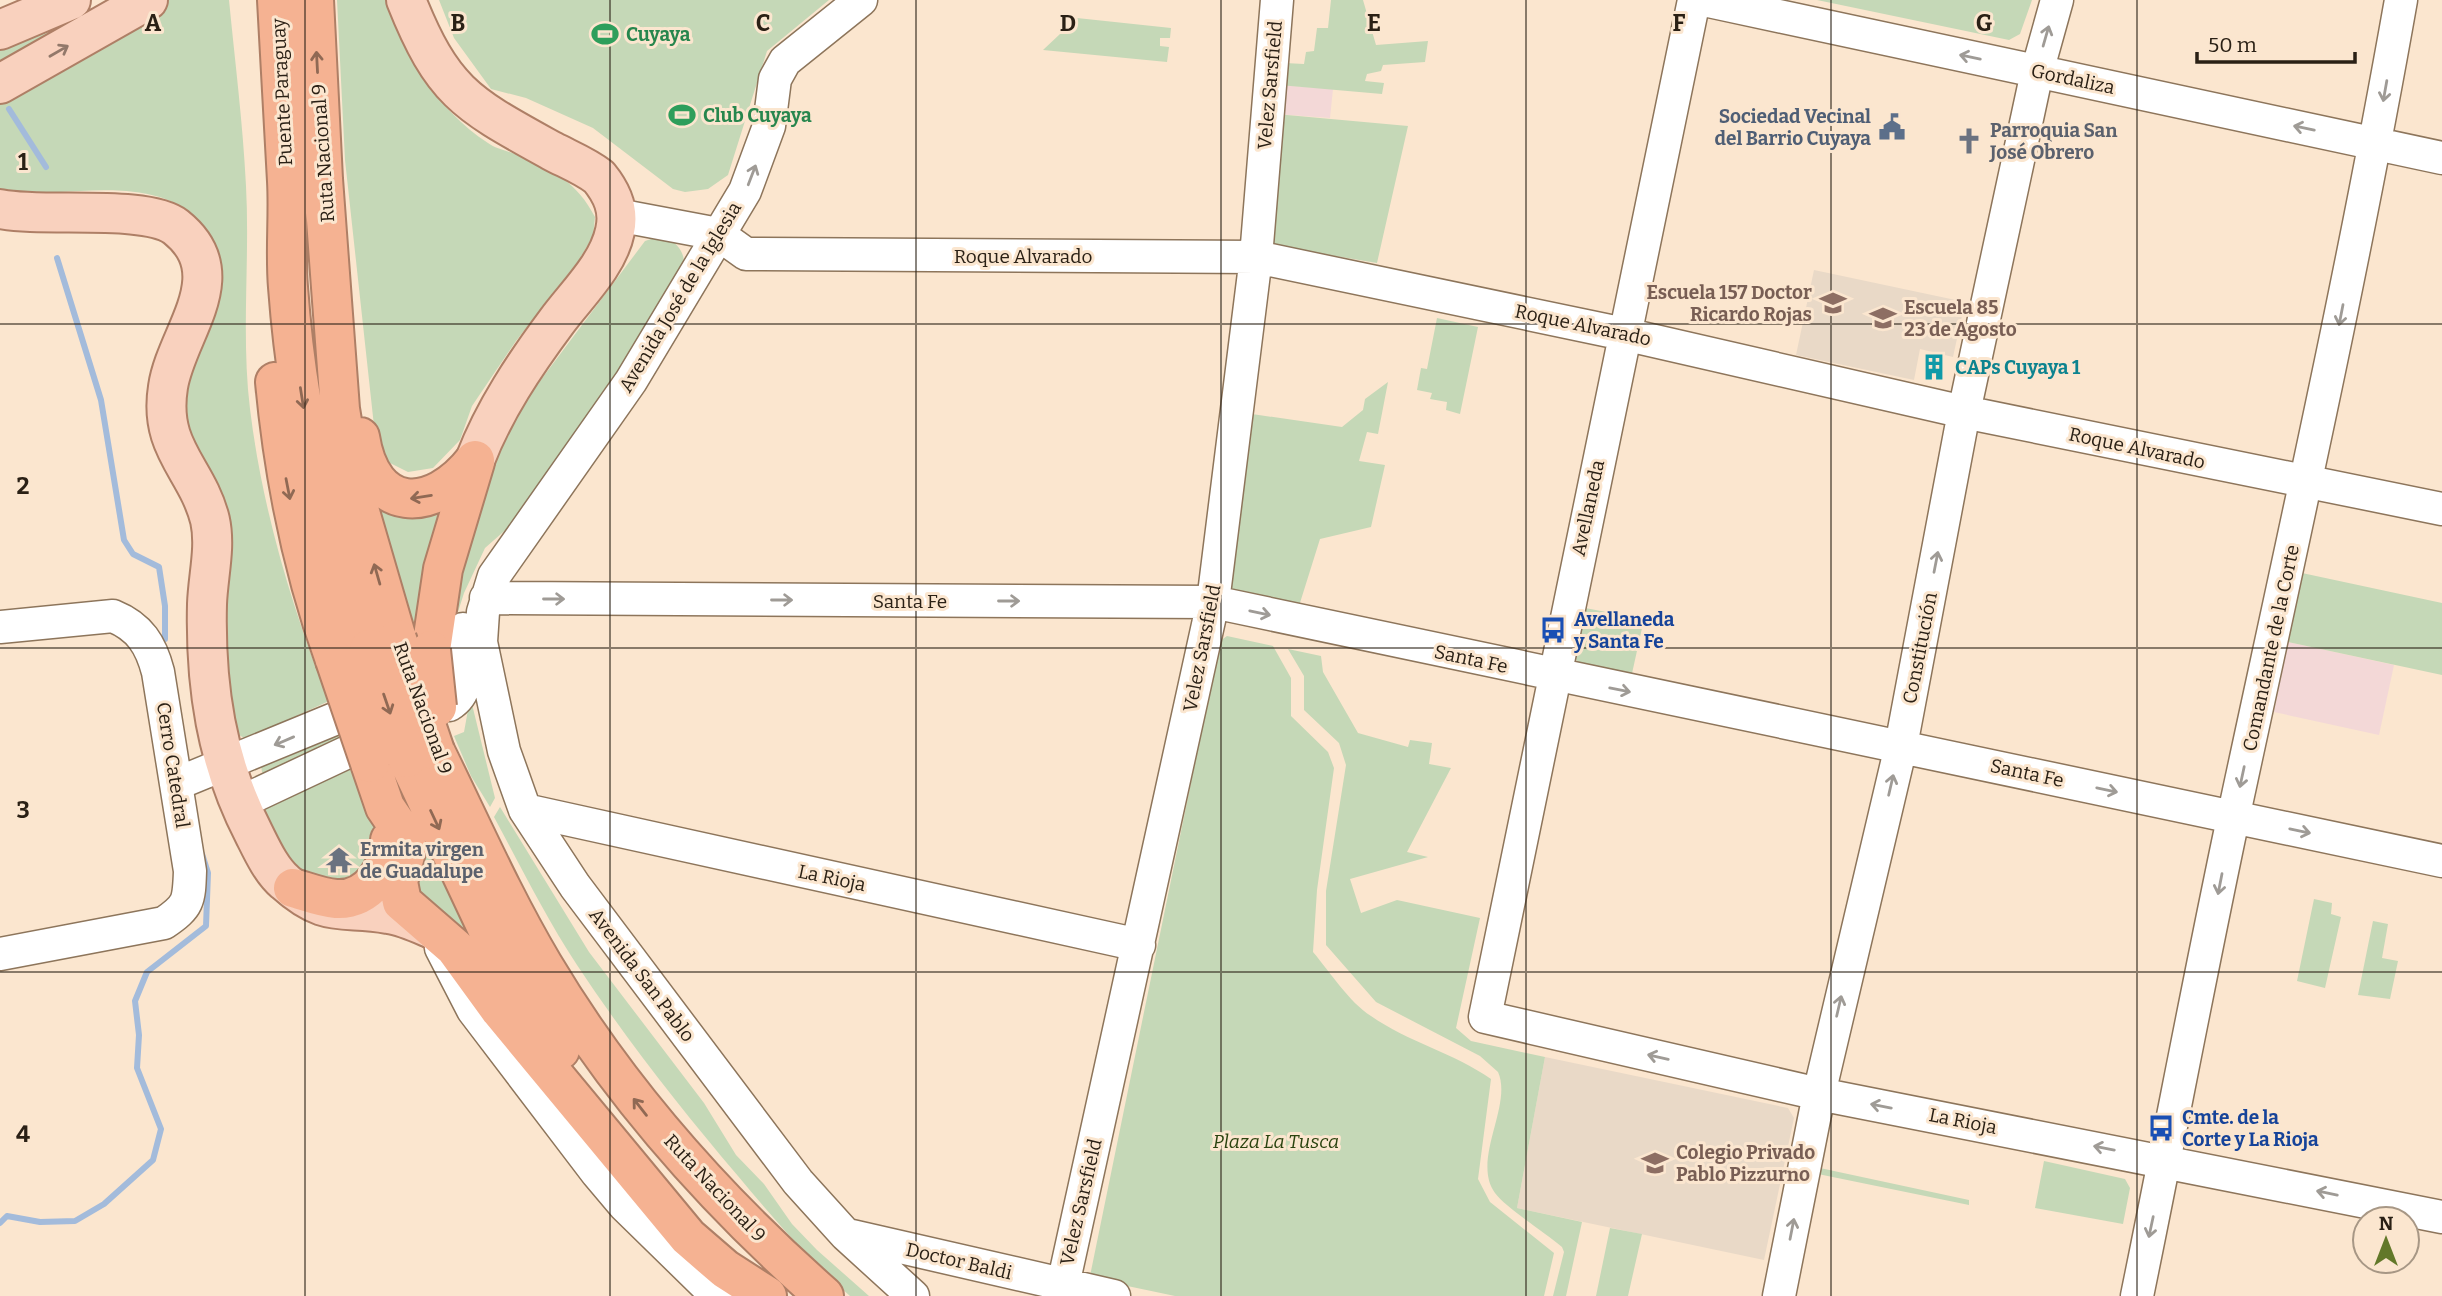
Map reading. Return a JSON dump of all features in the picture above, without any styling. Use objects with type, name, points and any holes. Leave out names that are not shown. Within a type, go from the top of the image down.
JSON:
[{"type":"highway","name":"Puente Paraguay","points":[[277,0],[299,189]]},
{"type":"highway","name":"Ruta Nacional 9","points":[[314,0],[299,189],[329,233],[340,409],[353,488],[407,654],[410,742],[493,942],[576,1074],[664,1184],[714,1239],[776,1296]]},
{"type":"highway","points":[[299,189],[271,284],[270,328],[282,454],[306,572],[407,654]]},
{"type":"highway","points":[[329,233],[345,290],[359,434],[363,456],[372,474],[383,488],[412,499],[448,488],[475,460]]},
{"type":"highway","points":[[293,888],[338,899],[354,897],[375,883],[389,856],[385,807],[410,742],[407,654],[443,569],[475,460]]},
{"type":"highway","name":"Ruta Nacional 9","points":[[410,742],[572,1012],[643,1111],[735,1213],[824,1296]]},
{"type":"highway","points":[[385,807],[404,835],[407,848],[398,881],[402,902],[455,948],[500,1010],[688,1237],[725,1269],[767,1296]]},
{"type":"main road","points":[[0,30],[71,0]]},
{"type":"main road","points":[[0,84],[148,0]]},
{"type":"main road","points":[[406,0],[427,50],[462,96],[496,120],[599,177],[608,188],[617,215],[611,243],[598,267],[555,323],[501,405],[475,460]]},
{"type":"main road","points":[[0,209],[40,214],[158,218],[178,229],[195,250],[203,275],[200,301],[173,367],[166,408],[175,452],[200,494],[210,521],[213,539],[208,601],[208,659],[214,718],[224,767],[271,865],[293,888],[331,910],[391,914],[432,929]]},
{"type":"street","name":"Avenida José de la Iglesia","points":[[486,598],[494,576],[514,544],[631,381],[746,191],[769,126],[775,79],[785,61],[861,0]]},
{"type":"street","name":"Velez Sarsfield","points":[[1063,1285],[1213,602],[1256,257],[1277,0]]},
{"type":"street","name":"Avellaneda","points":[[1485,1017],[1694,0]]},
{"type":"street","name":"Gordaliza","points":[[1704,0],[2442,158]]},
{"type":"street","name":"Constitución","points":[[1779,1296],[1819,1094],[1901,746],[1964,412],[2037,72],[2057,0]]},
{"type":"street","name":"Comandante de la Corte","points":[[2137,1296],[2234,817],[2307,482],[2376,143],[2401,0]]},
{"type":"street","points":[[617,215],[718,234]]},
{"type":"street","name":"Roque Alvarado","points":[[718,234],[746,254],[1256,257],[1624,334],[1964,412],[2442,509]]},
{"type":"street","points":[[407,654],[462,637],[467,616],[486,598]]},
{"type":"street","name":"Santa Fe","points":[[486,598],[1213,602],[1553,676],[1901,746],[2442,861]]},
{"type":"street","name":"Avenida San Pablo","points":[[486,598],[481,642],[505,751],[525,810],[621,948],[797,1182],[846,1235],[913,1296]]},
{"type":"street","name":"Cerro Catedral","points":[[0,627],[113,616],[129,623],[151,646],[158,672],[191,871],[190,897],[183,910],[164,923],[0,954]]},
{"type":"street","points":[[239,803],[410,742],[459,699],[464,690],[407,654]]},
{"type":"street","points":[[158,672],[208,659]]},
{"type":"street","points":[[176,784],[224,767],[344,715]]},
{"type":"street","name":"La Rioja","points":[[525,810],[1139,945]]},
{"type":"street","points":[[432,929],[473,1010],[597,1173],[624,1205],[717,1296]]},
{"type":"street","name":"La Rioja","points":[[1485,1017],[1819,1094],[2165,1160],[2442,1217]]},
{"type":"street","name":"Doctor Baldi","points":[[846,1235],[1114,1296]]},
{"type":"shaded area","points":[[1279,85],[1333,89],[1330,118],[1276,114]]},
{"type":"shaded area","name":"Escuela 85 23 de Agosto","points":[[1814,270],[1965,302],[1953,357],[1920,349],[1914,380],[1796,355]]},
{"type":"shaded area","points":[[2288,642],[2394,665],[2379,735],[2274,712]]},
{"type":"shaded area","name":"Colegio Privado Pablo Pizzurno","points":[[1545,1057],[1788,1108],[1794,1118],[1764,1260],[1517,1208]]},
{"type":"green space","points":[[168,0],[229,0],[246,186],[246,353],[255,446],[280,558],[329,701],[246,739],[230,730],[177,421],[215,249],[200,222],[178,205],[152,195],[90,190],[0,194],[0,104]]},
{"type":"green space","points":[[337,0],[387,0],[414,61],[438,98],[453,114],[491,145],[518,155],[563,178],[580,195],[595,217],[593,236],[579,260],[516,341],[472,406],[460,440],[433,468],[408,472],[390,463],[381,452],[375,435],[345,160]]},
{"type":"green space","name":"Club Cuyaya","points":[[439,0],[829,0],[767,51],[728,175],[708,189],[685,192],[673,189],[593,128],[526,98],[491,89],[454,38]]},
{"type":"green space","points":[[1331,0],[1363,0],[1376,45],[1428,41],[1425,62],[1383,65],[1381,71],[1367,74],[1365,81],[1384,83],[1382,94],[1279,85],[1285,63],[1304,64],[1306,52],[1314,51],[1317,28],[1328,28]]},
{"type":"green space","points":[[1817,0],[2032,0],[2020,34],[2009,40]]},
{"type":"green space","points":[[84,16],[0,71],[0,50]]},
{"type":"green space","points":[[1077,18],[1171,28],[1170,38],[1160,38],[1160,46],[1169,47],[1167,62],[1043,50]]},
{"type":"green space","points":[[1276,114],[1408,126],[1377,263],[1276,246],[1264,236]]},
{"type":"green space","points":[[654,238],[671,240],[683,255],[680,284],[511,525],[485,548],[464,593],[445,653],[450,607],[499,446],[525,401],[645,241]]},
{"type":"green space","points":[[1437,318],[1478,327],[1460,414],[1446,410],[1447,402],[1430,399],[1432,393],[1417,390],[1421,368],[1427,369]]},
{"type":"green space","points":[[1388,382],[1378,434],[1367,432],[1359,461],[1385,465],[1371,527],[1320,539],[1299,606],[1233,594],[1227,580],[1252,414],[1342,427],[1363,410],[1365,399]]},
{"type":"green space","points":[[374,510],[409,514],[438,512],[415,648]]},
{"type":"green space","points":[[2302,573],[2442,603],[2442,675],[2288,642]]},
{"type":"green space","points":[[1585,608],[1644,619],[1631,678],[1581,666],[1575,658]]},
{"type":"green space","name":"Plaza La Tusca","points":[[1227,636],[1273,646],[1291,678],[1291,716],[1328,752],[1334,768],[1317,890],[1313,952],[1347,995],[1371,1016],[1491,1079],[1478,1179],[1490,1202],[1554,1253],[1544,1296],[1175,1296],[1090,1276],[1220,641]]},
{"type":"green space","points":[[1288,649],[1321,656],[1323,672],[1358,733],[1408,747],[1410,740],[1432,743],[1429,764],[1451,768],[1407,852],[1428,857],[1350,879],[1361,913],[1397,900],[1480,918],[1456,1028],[1471,1041],[1545,1057],[1517,1208],[1582,1222],[1566,1296],[1553,1296],[1564,1252],[1562,1247],[1501,1199],[1489,1180],[1489,1149],[1500,1100],[1498,1072],[1480,1056],[1376,1002],[1326,945],[1326,891],[1346,765],[1339,743],[1304,710],[1304,676]]},
{"type":"green space","points":[[469,692],[495,798],[490,807],[471,776],[454,736],[464,732],[468,710],[466,693]]},
{"type":"green space","points":[[338,728],[344,743],[265,775],[262,772],[261,766]]},
{"type":"green space","points":[[352,760],[382,839],[380,866],[333,890],[280,857],[262,805]]},
{"type":"green space","points":[[500,807],[589,952],[704,1103],[736,1155],[764,1184],[792,1224],[869,1296],[850,1296],[806,1253],[717,1151],[634,1047],[577,965],[544,911],[494,817]]},
{"type":"green space","points":[[410,823],[492,966],[415,898]]},
{"type":"green space","points":[[2314,899],[2332,903],[2331,914],[2341,917],[2325,988],[2297,981]]},
{"type":"green space","points":[[2373,921],[2388,924],[2382,958],[2398,961],[2390,999],[2358,995]]},
{"type":"green space","points":[[2044,1161],[2125,1179],[2130,1188],[2123,1224],[2035,1208]]},
{"type":"green space","points":[[1820,1168],[1969,1200],[1969,1205],[1818,1174]]},
{"type":"green space","points":[[1610,1228],[1642,1234],[1628,1296],[1596,1296]]},
{"type":"waterway","points":[[9,109],[46,167]]},
{"type":"waterway","points":[[57,258],[101,400],[124,540],[133,554],[159,567],[165,606],[165,639]]},
{"type":"waterway","points":[[0,1223],[7,1216],[40,1222],[75,1221],[104,1204],[153,1160],[161,1129],[137,1068],[139,1035],[135,1001],[147,972],[206,926],[208,873],[202,854]]},
{"type":"place","name":"Cuyaya","points":[[605,34]]},
{"type":"place","name":"Club Cuyaya","points":[[682,115]]},
{"type":"place","name":"Sociedad Vecinal del Barrio Cuyaya","points":[[1892,127]]},
{"type":"place","name":"Parroquia San José Obrero","points":[[1969,141]]},
{"type":"place","name":"Escuela 157 Doctor Ricardo Rojas","points":[[1833,303]]},
{"type":"place","name":"Escuela 85 23 de Agosto","points":[[1883,318]]},
{"type":"place","name":"CAPs Cuyaya 1","points":[[1934,367]]},
{"type":"place","name":"Avellaneda y Santa Fe","points":[[1553,630]]},
{"type":"place","name":"Ermita virgen de Guadalupe","points":[[339,860]]},
{"type":"place","name":"Cmte. de la Corte y La Rioja","points":[[2161,1128]]},
{"type":"place","name":"Colegio Privado Pablo Pizzurno","points":[[1655,1163]]}]
